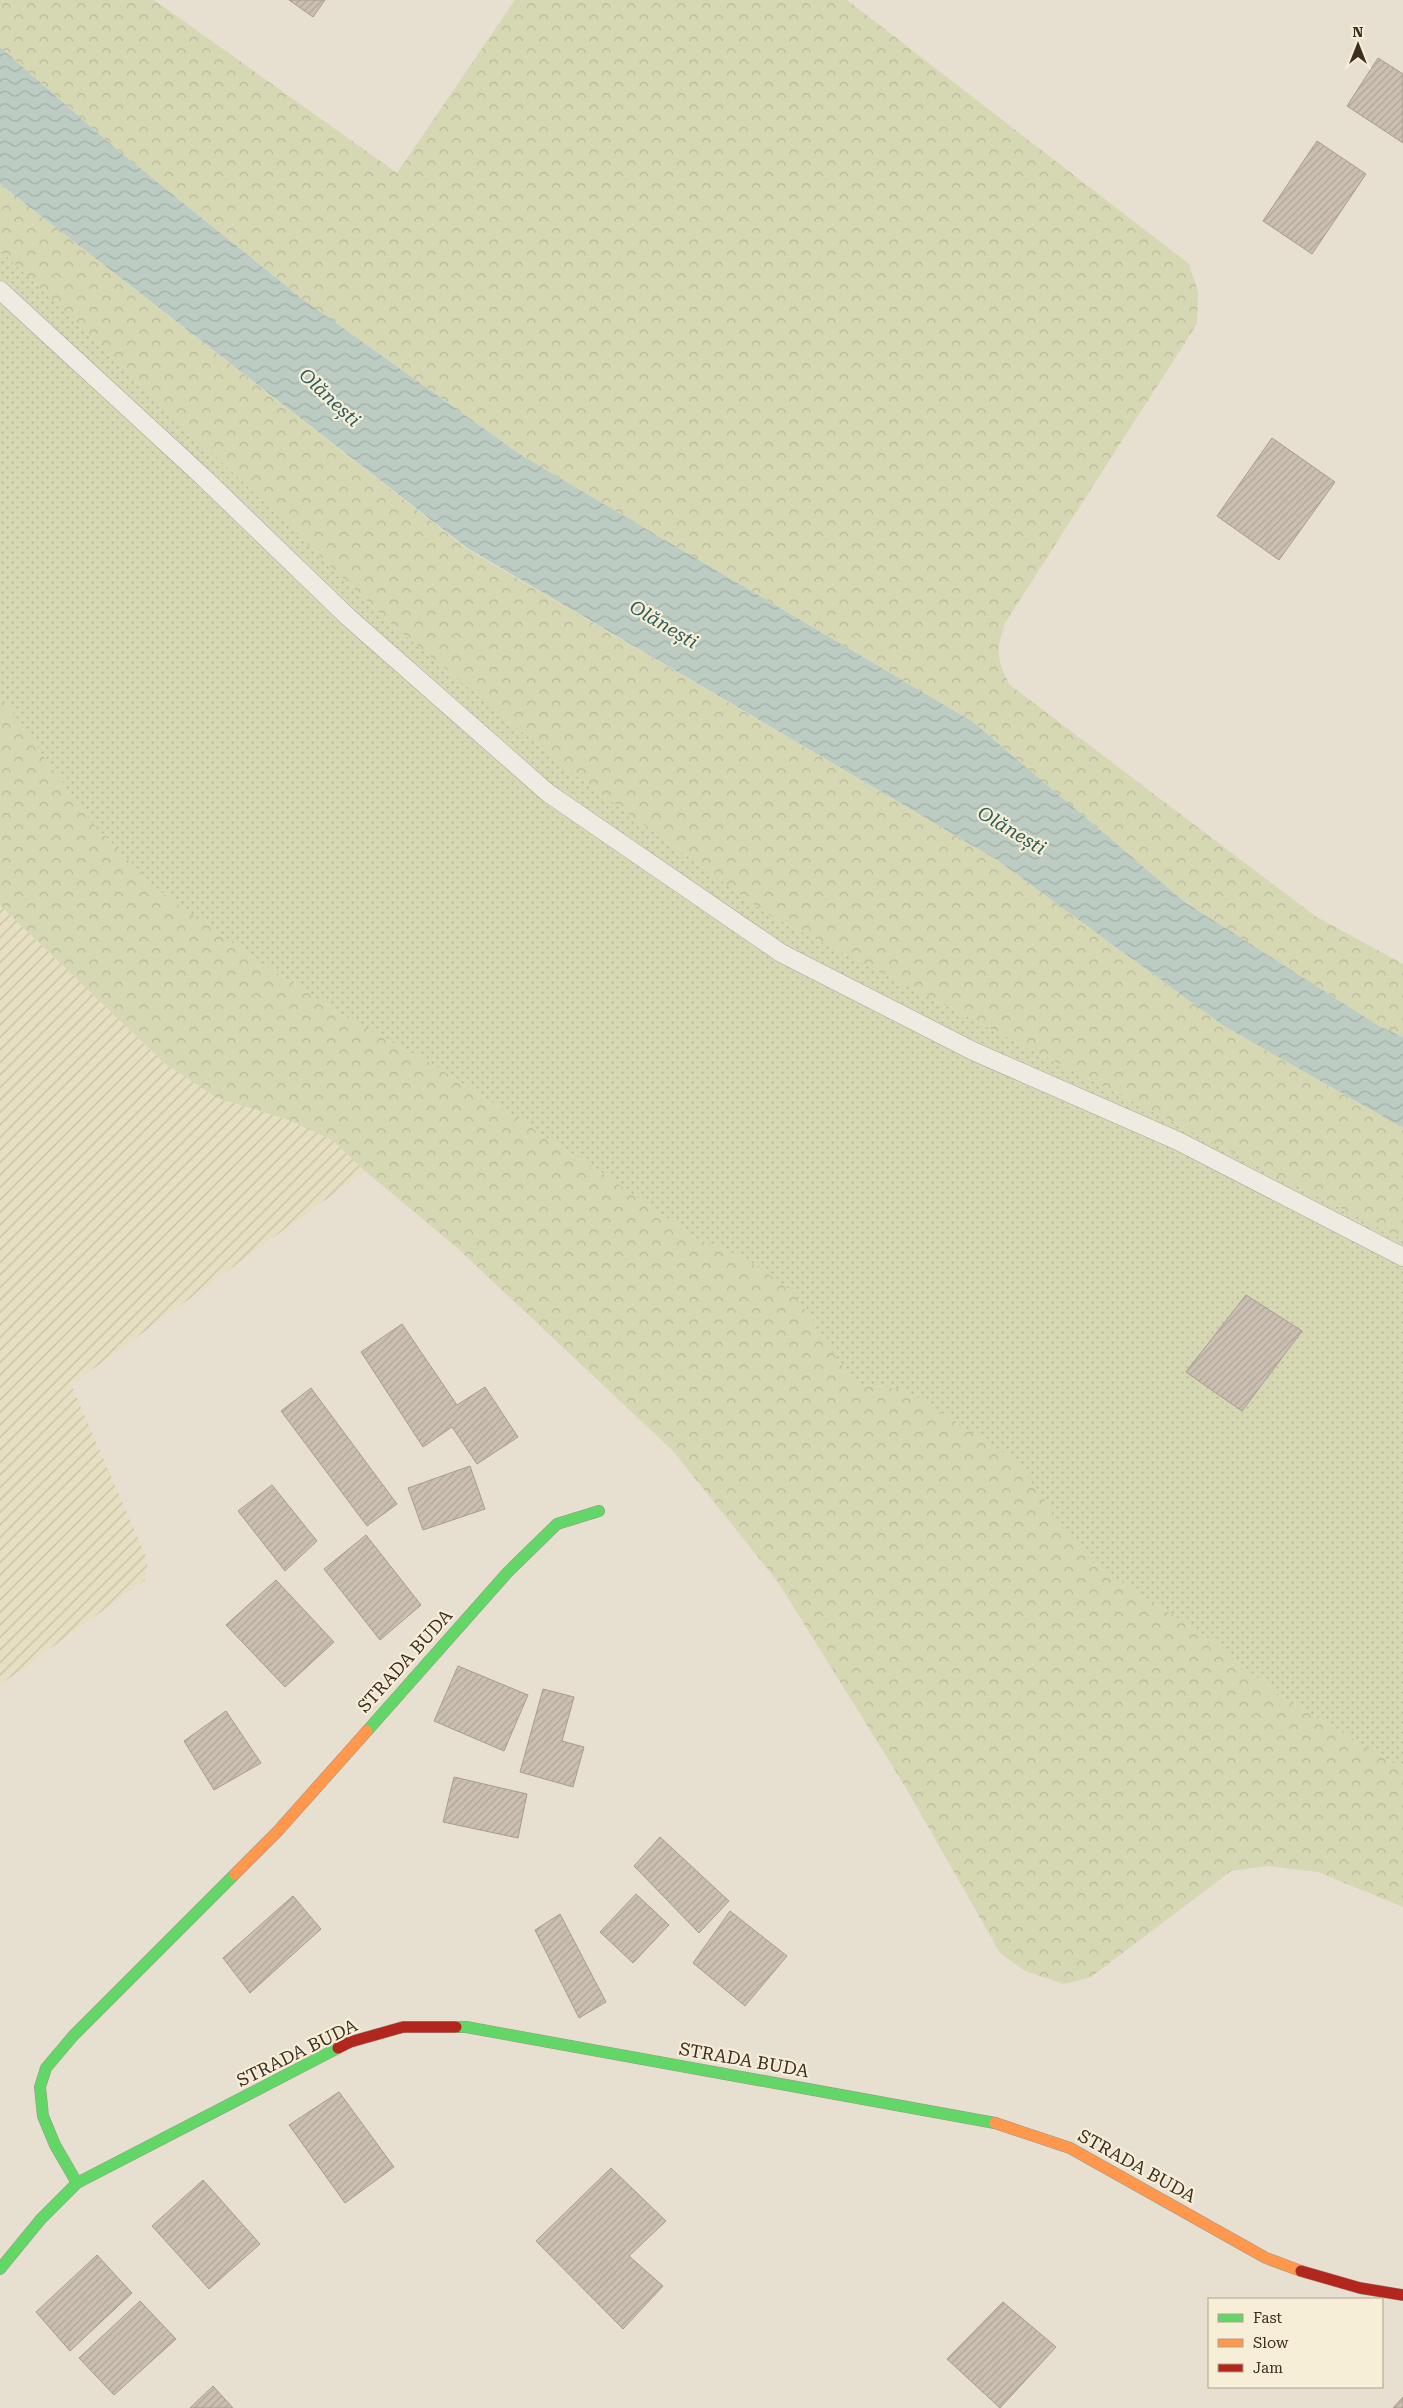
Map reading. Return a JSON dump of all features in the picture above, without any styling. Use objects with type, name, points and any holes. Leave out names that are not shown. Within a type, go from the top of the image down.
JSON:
[{"type":"street","name":"STRADA BUDA","points":[[77,2183],[52,2141],[40,2106],[44,2072],[73,2036],[277,1832],[507,1573],[557,1524],[599,1511]]},
{"type":"street","name":"STRADA BUDA","points":[[0,2269],[41,2219],[77,2183],[350,2042],[403,2027],[466,2027],[1004,2124],[1070,2148],[1266,2258],[1318,2277],[1360,2288],[1403,2295]]},
{"type":"lane","points":[[0,290],[202,476],[348,618],[548,793],[652,865],[781,953],[973,1051],[1178,1141],[1403,1257]]},
{"type":"shaded area","points":[[0,905],[163,1062],[217,1098],[286,1119],[332,1140],[365,1171],[71,1385],[148,1561],[145,1580],[0,1685]]},
{"type":"green space","points":[[0,0],[154,0],[397,173],[515,0],[847,0],[1189,264],[1198,292],[1197,324],[1005,623],[1000,641],[999,655],[1002,668],[1010,685],[1315,916],[1403,964],[1403,1037],[1379,1026],[1186,903],[973,722],[521,455],[301,298],[115,148],[0,47]]},
{"type":"green space","points":[[0,184],[467,549],[997,860],[1224,1026],[1403,1128],[1403,1240],[767,914],[571,772],[390,623],[0,250]]},
{"type":"green space","points":[[0,250],[390,623],[571,772],[767,914],[1403,1240],[1403,1769],[1278,1694],[1212,1641],[1094,1564],[1062,1529],[1047,1504],[906,1390],[855,1383],[827,1345],[746,1259],[696,1238],[599,1171],[432,1064],[354,1022],[258,961],[154,887],[87,817],[0,695]]},
{"type":"green space","points":[[0,695],[87,817],[154,887],[258,961],[354,1022],[432,1064],[599,1171],[696,1238],[746,1259],[795,1293],[827,1345],[855,1383],[906,1390],[1017,1461],[1062,1529],[1094,1564],[1212,1641],[1278,1694],[1403,1769],[1403,1907],[1318,1872],[1268,1866],[1231,1871],[1091,1977],[1064,1984],[1025,1971],[1000,1953],[906,1788],[778,1582],[673,1451],[455,1246],[365,1171],[332,1140],[286,1119],[217,1098],[163,1062],[0,905]]},
{"type":"water","name":"Olănești","points":[[0,47],[115,148],[301,298],[521,455],[973,722],[1186,903],[1379,1026],[1403,1037],[1403,1128],[1224,1026],[997,860],[467,548],[0,184]]},
{"type":"building","points":[[289,0],[325,0],[313,17]]},
{"type":"building","points":[[1378,58],[1403,74],[1403,143],[1347,106]]},
{"type":"building","points":[[1317,141],[1366,174],[1312,254],[1263,221]]},
{"type":"building","points":[[1272,438],[1335,482],[1279,560],[1217,516]]},
{"type":"building","points":[[1246,1295],[1302,1331],[1242,1411],[1186,1372]]},
{"type":"building","points":[[402,1324],[457,1405],[485,1387],[518,1437],[477,1464],[452,1427],[423,1447],[361,1352]]},
{"type":"building","points":[[311,1388],[397,1504],[367,1526],[281,1411]]},
{"type":"building","points":[[470,1466],[485,1509],[423,1530],[408,1488]]},
{"type":"building","points":[[272,1485],[317,1541],[285,1571],[238,1511]]},
{"type":"building","points":[[366,1535],[421,1605],[380,1640],[324,1569]]},
{"type":"building","points":[[276,1580],[334,1642],[285,1687],[226,1625]]},
{"type":"building","points":[[458,1666],[528,1695],[504,1751],[434,1721]]},
{"type":"building","points":[[543,1689],[574,1697],[562,1741],[584,1747],[573,1787],[520,1772]]},
{"type":"building","points":[[226,1711],[261,1763],[214,1790],[184,1741]]},
{"type":"building","points":[[454,1777],[527,1794],[518,1838],[443,1822]]},
{"type":"building","points":[[660,1837],[729,1901],[699,1933],[634,1866]]},
{"type":"building","points":[[636,1894],[669,1925],[633,1963],[600,1932]]},
{"type":"building","points":[[293,1896],[321,1929],[250,1993],[223,1958]]},
{"type":"building","points":[[730,1911],[787,1956],[745,2006],[693,1963]]},
{"type":"building","points":[[560,1914],[606,2002],[579,2018],[535,1930]]},
{"type":"building","points":[[339,2092],[394,2167],[345,2203],[289,2125]]},
{"type":"building","points":[[611,2168],[666,2221],[629,2256],[663,2286],[623,2329],[536,2241]]},
{"type":"building","points":[[203,2180],[260,2244],[209,2289],[152,2226]]},
{"type":"building","points":[[97,2255],[132,2293],[70,2351],[36,2312]]},
{"type":"building","points":[[140,2301],[176,2339],[114,2395],[79,2358]]},
{"type":"building","points":[[1003,2302],[1056,2347],[1000,2408],[947,2359]]},
{"type":"building","points":[[213,2386],[233,2408],[190,2408]]},
{"type":"building","points":[[1403,2397],[1403,2408],[1393,2408]]},
{"type":"traffic: fast","points":[[367,1731],[507,1573],[557,1524],[599,1511]]},
{"type":"traffic: fast","points":[[77,2183],[55,2145],[43,2116],[40,2087],[46,2068],[73,2036],[235,1874]]},
{"type":"traffic: fast","points":[[456,2027],[466,2027],[995,2123]]},
{"type":"traffic: fast","points":[[0,2269],[41,2219],[77,2183],[338,2048]]},
{"type":"traffic: slow","points":[[235,1874],[277,1832],[367,1731]]},
{"type":"traffic: slow","points":[[995,2123],[1070,2148],[1266,2258],[1301,2271]]},
{"type":"traffic: jam","points":[[338,2048],[350,2042],[403,2027],[456,2027]]},
{"type":"traffic: jam","points":[[1301,2271],[1360,2288],[1403,2295]]}]
